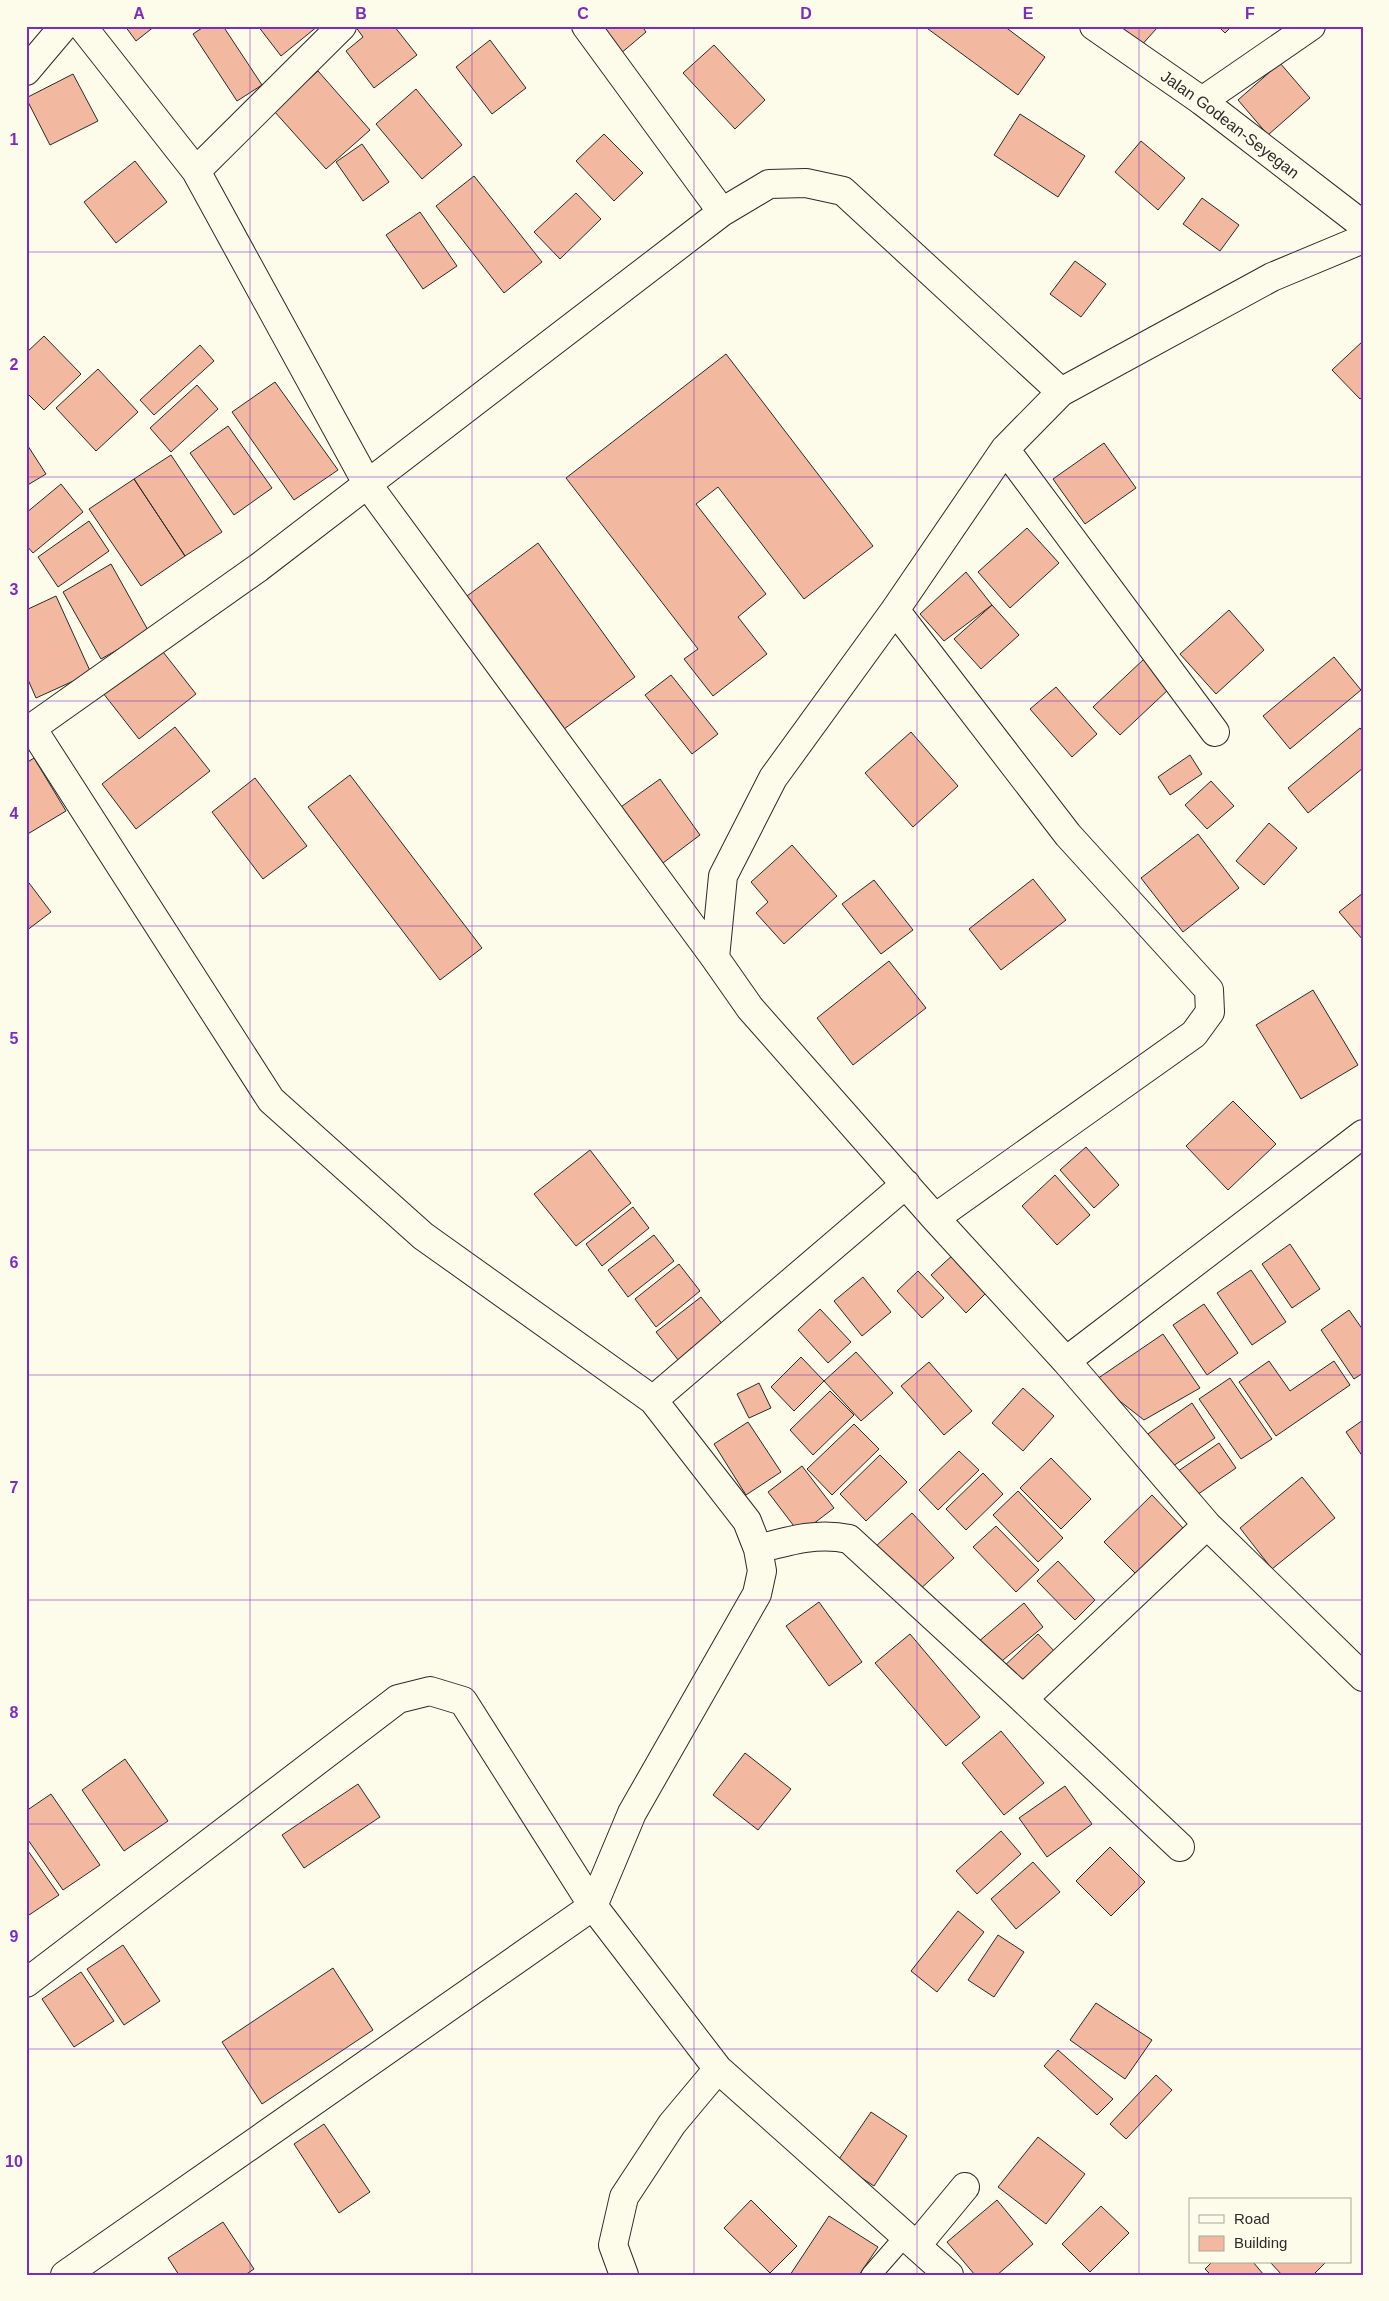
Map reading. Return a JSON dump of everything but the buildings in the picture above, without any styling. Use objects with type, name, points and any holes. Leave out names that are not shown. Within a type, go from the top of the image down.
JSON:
[{"type":"street","points":[[29,63],[64,26]]},
{"type":"street","points":[[82,26],[196,171],[368,485],[750,1008],[935,1218],[1066,1361],[1207,1525],[1363,1677]]},
{"type":"street","points":[[196,171],[342,26]]},
{"type":"street","points":[[586,26],[722,212]]},
{"type":"street","name":"Jalan Godean-Seyegan","points":[[1094,26],[1202,101],[1363,225]]},
{"type":"street","points":[[1202,101],[1311,26]]},
{"type":"street","points":[[65,2275],[593,1906],[632,1813],[758,1594],[762,1571],[758,1549],[747,1521],[653,1400],[423,1236],[271,1100],[29,730],[258,568],[722,212],[769,184],[806,183],[843,191],[1061,392]]},
{"type":"street","points":[[715,958],[724,876],[773,778],[895,610],[1005,449],[1061,392],[1272,276],[1363,239]]},
{"type":"street","points":[[1005,449],[1215,732]]},
{"type":"street","points":[[895,610],[1068,835],[1209,990],[1210,1012],[1194,1034],[935,1218]]},
{"type":"street","points":[[1066,1361],[1363,1134]]},
{"type":"street","points":[[653,1400],[906,1184]]},
{"type":"street","points":[[1023,1699],[1207,1525]]},
{"type":"street","points":[[758,1549],[803,1537],[838,1536],[849,1539],[1180,1847]]},
{"type":"street","points":[[26,1983],[398,1699],[430,1691],[463,1701],[593,1906],[718,2069],[949,2275]]},
{"type":"street","points":[[624,2275],[613,2245],[624,2197],[672,2124],[718,2069]]},
{"type":"street","points":[[911,2240],[965,2187]]},
{"type":"lane","points":[[872,2275],[911,2240]]}]
